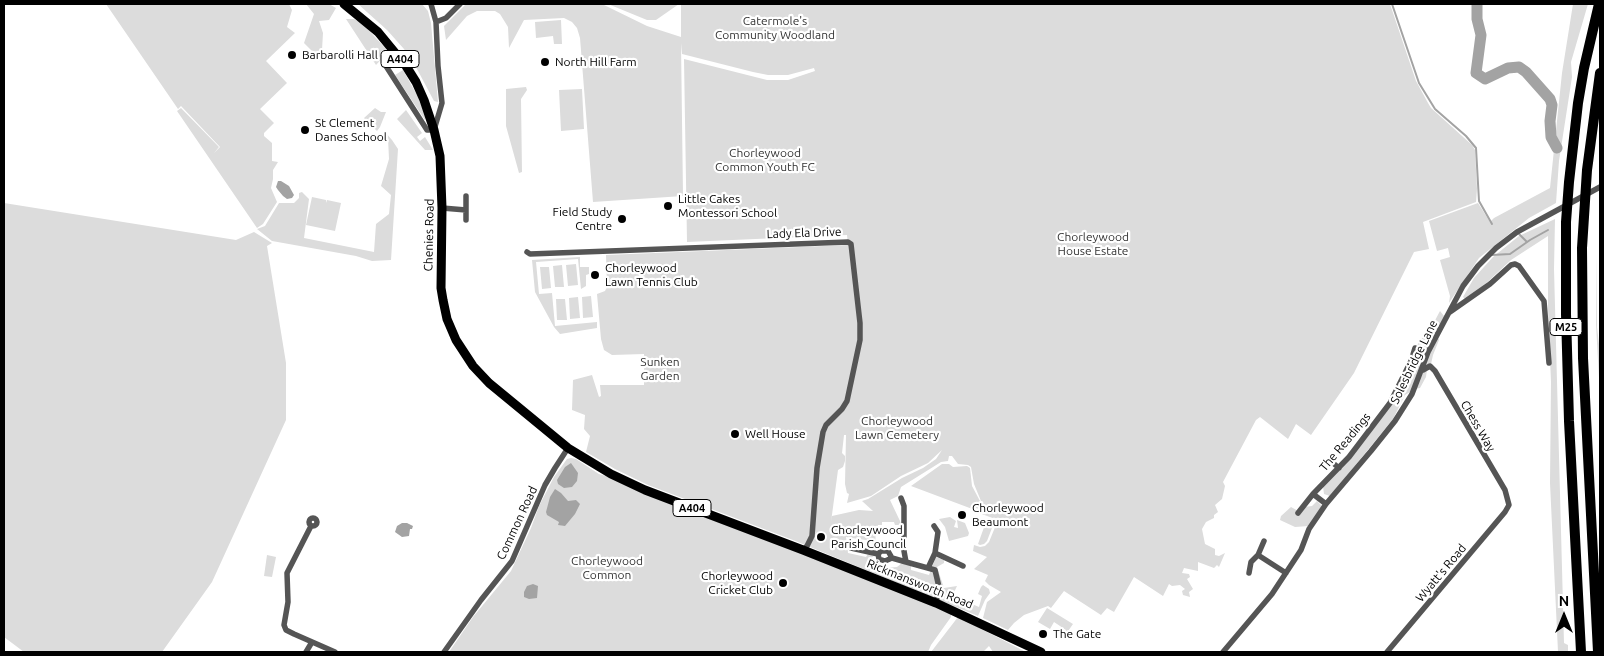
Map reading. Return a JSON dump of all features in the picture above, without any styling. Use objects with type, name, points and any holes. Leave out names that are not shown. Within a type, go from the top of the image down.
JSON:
[{"type":"highway","name":"M25","points":[[1580,652],[1569,411],[1566,222],[1568,182],[1578,103],[1599,4]]},
{"type":"highway","name":"M25","points":[[1598,652],[1583,358],[1582,248],[1587,170],[1600,73]]},
{"type":"highway","points":[[1592,548],[1600,557]]},
{"type":"main road","name":"Chenies Road","points":[[344,4],[378,32],[416,82],[434,130],[440,156],[442,208],[441,288],[447,319],[456,340],[473,366],[489,383],[568,448]]},
{"type":"main road","name":"Rickmansworth Road","points":[[568,448],[603,470],[645,490],[936,603],[1041,652]]},
{"type":"street","points":[[394,52],[384,63],[427,130],[434,130],[442,103],[436,22],[431,4]]},
{"type":"street","points":[[436,22],[446,18],[460,4]]},
{"type":"street","name":"Solesbridge Lane","points":[[1223,652],[1258,613],[1286,574],[1301,550],[1309,529],[1326,504],[1395,421],[1412,394],[1423,370],[1428,352],[1463,286],[1478,266],[1506,240],[1600,187]]},
{"type":"street","points":[[466,196],[466,220]]},
{"type":"street","points":[[442,208],[466,210]]},
{"type":"street","name":"Lady Ela Drive","points":[[527,252],[530,254],[848,242],[851,244],[860,323],[860,340],[846,401],[842,409],[826,425],[823,432],[817,468],[812,536],[807,546],[802,550]]},
{"type":"street","points":[[1450,312],[1469,301],[1511,265],[1519,266],[1544,301],[1543,321],[1549,363]]},
{"type":"street","name":"The Readings","points":[[1299,509],[1338,468],[1390,403],[1410,354],[1416,348]]},
{"type":"street","name":"Chess Way","points":[[1423,370],[1430,366],[1438,377],[1505,490],[1509,505]]},
{"type":"street","name":"Common Road","points":[[444,652],[512,561],[554,468],[568,448]]},
{"type":"street","points":[[1333,463],[1338,468]]},
{"type":"street","points":[[1313,494],[1326,504]]},
{"type":"street","points":[[901,498],[904,506],[904,551],[906,562]]},
{"type":"street","name":"Wyatt's Road","points":[[1387,652],[1509,505]]},
{"type":"street","points":[[311,526],[287,573],[288,602],[284,624],[286,630],[334,652]]},
{"type":"street","points":[[928,568],[935,553],[938,532],[934,526]]},
{"type":"street","points":[[1249,574],[1251,562],[1258,555],[1264,541]]},
{"type":"street","points":[[851,548],[878,554],[879,558],[885,561],[892,558],[935,570],[939,586],[936,603]]},
{"type":"street","points":[[935,553],[963,566]]},
{"type":"street","points":[[1258,555],[1286,574]]},
{"type":"street","points":[[306,652],[312,642]]},
{"type":"green space","points":[[106,4],[289,4],[292,10],[287,27],[295,33],[266,61],[287,83],[260,109],[274,123],[264,133],[264,136],[272,143],[272,161],[278,162],[273,170],[271,188],[277,202],[263,224],[257,228],[177,111],[181,108],[219,147],[214,153],[220,147],[181,106],[178,109]]},
{"type":"green space","points":[[306,4],[329,4],[336,8],[329,20],[319,21],[323,33],[322,50],[316,55],[304,43],[314,14]]},
{"type":"green space","points":[[358,4],[422,4],[428,11],[431,23],[438,102],[434,101],[404,49],[387,30]]},
{"type":"green space","name":"Chorleywood House Estate","points":[[466,4],[602,4],[647,26],[681,37],[681,4],[1390,4],[1416,81],[1428,103],[1475,150],[1476,202],[1423,222],[1429,249],[1414,252],[1354,373],[1311,435],[1296,424],[1288,439],[1260,417],[1256,420],[1223,482],[1225,486],[1222,499],[1215,505],[1218,512],[1214,515],[1214,518],[1206,522],[1202,529],[1205,544],[1215,549],[1215,555],[1219,556],[1225,553],[1219,567],[1217,565],[1214,568],[1198,562],[1198,571],[1184,568],[1182,573],[1189,574],[1190,577],[1187,579],[1193,589],[1189,592],[1190,597],[1183,595],[1182,591],[1185,589],[1180,585],[1172,586],[1169,584],[1163,596],[1134,577],[1114,612],[1107,608],[1101,615],[1064,591],[1051,608],[1048,606],[1024,615],[1008,630],[983,618],[987,602],[1001,592],[985,581],[988,575],[974,569],[987,557],[973,551],[974,545],[985,546],[989,542],[998,520],[979,513],[981,501],[974,484],[971,467],[958,464],[952,456],[949,456],[948,461],[941,462],[901,487],[898,496],[890,500],[901,525],[895,525],[894,522],[882,522],[882,525],[878,525],[875,545],[878,549],[875,551],[872,541],[846,537],[848,553],[866,557],[868,554],[874,556],[871,558],[876,564],[884,568],[897,567],[902,563],[911,566],[911,570],[929,575],[936,557],[944,560],[944,563],[937,567],[944,588],[957,586],[950,601],[960,599],[979,607],[982,596],[978,594],[981,587],[983,585],[989,589],[990,593],[978,616],[793,540],[648,485],[586,452],[590,436],[584,429],[585,415],[572,410],[573,380],[592,375],[599,397],[601,396],[600,385],[644,385],[644,354],[612,355],[604,350],[601,339],[597,294],[605,291],[607,287],[606,255],[848,245],[847,235],[687,242],[684,59],[767,80],[788,80],[815,71],[814,68],[788,75],[768,75],[682,54],[681,43],[683,196],[593,202],[580,38],[577,28],[572,22],[564,18],[524,20],[509,48],[508,27],[500,14],[495,11],[477,11],[467,16],[446,40],[444,26]],"holes":[[[844,435],[846,435],[845,484],[849,494],[847,503],[871,496],[901,476],[928,463],[942,450],[936,459],[923,468],[862,501],[873,511],[859,510],[832,516],[831,522],[838,470],[843,467],[845,461],[845,456],[842,453]]]},
{"type":"green space","points":[[608,4],[679,4],[656,20],[647,20]]},
{"type":"green space","points":[[1573,4],[1588,4],[1571,62],[1572,77],[1559,161],[1556,203],[1529,218],[1479,258],[1449,303],[1450,296],[1440,260],[1450,257],[1448,248],[1437,251],[1429,221],[1478,203],[1490,222],[1494,218],[1550,188],[1562,73]]},
{"type":"green space","points":[[346,19],[354,19],[363,24],[386,49],[386,54],[376,65]]},
{"type":"green space","points":[[561,20],[562,44],[554,44],[553,36],[536,38],[535,22]]},
{"type":"green space","points":[[403,70],[418,97],[426,117],[425,120],[395,75]]},
{"type":"green space","points":[[526,87],[527,90],[521,99],[522,172],[519,173],[506,126],[506,89]]},
{"type":"green space","points":[[582,89],[584,129],[561,131],[559,90]]},
{"type":"green space","points":[[375,108],[381,112],[386,112],[377,131],[364,118]]},
{"type":"green space","points":[[406,110],[422,133],[417,137],[420,141],[425,137],[433,150],[425,150],[397,119]]},
{"type":"green space","points":[[385,132],[398,149],[391,260],[372,261],[356,256],[272,241],[257,229],[265,226],[279,203],[294,203],[299,198],[299,193],[302,192],[309,199],[304,238],[374,252],[376,224],[389,214],[391,195],[381,186],[389,159],[388,138],[383,133]]},
{"type":"green space","points":[[312,197],[326,200],[326,203],[327,200],[341,203],[335,231],[306,225]]},
{"type":"green space","points":[[4,203],[236,240],[254,232],[272,243],[267,246],[286,363],[286,420],[212,582],[162,652],[24,652],[4,637]]},
{"type":"green space","points":[[1555,219],[1554,269],[1564,643],[1568,645],[1568,652],[1558,652],[1550,483],[1551,382],[1548,236],[1511,260],[1466,300],[1463,297],[1474,278],[1493,257],[1519,236]]},
{"type":"green space","points":[[1596,253],[1597,327],[1600,353],[1600,395],[1596,325]]},
{"type":"green space","points":[[580,257],[580,267],[589,267],[589,274],[586,275],[586,286],[581,289],[578,259],[536,262],[539,294],[552,293],[555,326],[597,322],[597,328],[560,334],[554,327],[535,292],[532,260]]},
{"type":"green space","points":[[576,264],[578,285],[568,286],[566,265]]},
{"type":"green space","points":[[562,265],[564,287],[555,287],[553,266]]},
{"type":"green space","points":[[540,267],[549,267],[551,288],[542,289]]},
{"type":"green space","points":[[591,296],[593,317],[583,318],[582,297]]},
{"type":"green space","points":[[578,297],[580,318],[570,319],[569,298]]},
{"type":"green space","points":[[556,299],[565,299],[567,320],[557,320]]},
{"type":"green space","points":[[1440,311],[1444,316],[1436,333],[1439,340],[1431,364],[1427,369],[1426,377],[1420,388],[1405,395],[1393,419],[1371,446],[1330,496],[1324,494],[1323,486],[1391,404],[1417,350],[1418,343],[1432,326]]},
{"type":"green space","name":"Chorleywood Common","points":[[567,459],[576,459],[599,474],[852,572],[951,613],[951,617],[928,652],[449,652],[473,617],[511,571],[539,506],[554,477]]},
{"type":"green space","points":[[942,464],[949,464],[953,467],[967,466],[970,468],[972,486],[980,501],[979,509],[976,508],[975,510],[911,486]]},
{"type":"green space","points":[[1317,501],[1322,506],[1309,526],[1295,527],[1280,520],[1281,516],[1291,507],[1300,512],[1304,507],[1312,506]]},
{"type":"green space","points":[[950,517],[956,521],[954,527],[958,528],[957,520],[965,523],[969,533],[968,536],[949,541],[945,527],[939,519]]},
{"type":"green space","points":[[987,519],[995,520],[987,541],[980,545],[978,544]]},
{"type":"green space","points":[[267,555],[276,557],[272,577],[264,576]]},
{"type":"green space","points":[[1047,608],[1073,624],[1064,637],[1066,630],[1054,622],[1050,629],[1038,622]]},
{"type":"green space","points":[[958,617],[1026,652],[993,652],[989,646],[983,652],[931,652]]},
{"type":"shaded area","points":[[278,181],[289,186],[294,195],[292,198],[287,199],[278,190],[276,187]]},
{"type":"shaded area","points":[[571,463],[578,473],[577,481],[572,487],[564,488],[558,484],[557,480],[565,467]]},
{"type":"shaded area","points":[[555,489],[568,501],[576,500],[580,504],[575,514],[565,526],[558,525],[559,522],[547,515],[546,512],[550,497]]},
{"type":"shaded area","points":[[402,523],[413,526],[410,529],[409,536],[402,537],[395,532],[397,526]]},
{"type":"shaded area","points":[[533,584],[538,586],[537,598],[529,599],[524,597],[527,586]]},
{"type":"waterway","points":[[1392,4],[1419,83],[1435,109],[1466,136],[1476,148],[1479,201],[1492,224]]},
{"type":"waterway","points":[[1477,4],[1477,19],[1481,35],[1476,73],[1485,79],[1508,68],[1519,67],[1526,72],[1550,99],[1552,105],[1551,137],[1557,148]]},
{"type":"waterway","points":[[1492,255],[1510,254],[1548,230]]},
{"type":"waterway","points":[[1519,234],[1527,242]]},
{"type":"place","name":"Barbarolli Hall","points":[[292,55]]},
{"type":"place","name":"North Hill Farm","points":[[545,62]]},
{"type":"place","name":"St Clement Danes School","points":[[305,130]]},
{"type":"place","name":"Little Cakes Montessori School","points":[[668,206]]},
{"type":"place","name":"Field Study Centre","points":[[622,219]]},
{"type":"place","name":"Chorleywood Lawn Tennis Club","points":[[595,275]]},
{"type":"place","name":"Well House","points":[[735,434]]},
{"type":"place","name":"Chorleywood Beaumont","points":[[962,515]]},
{"type":"place","name":"Chorleywood Parish Council","points":[[821,537]]},
{"type":"place","name":"Chorleywood Cricket Club","points":[[783,583]]},
{"type":"place","name":"The Gate","points":[[1043,634]]},
{"type":"park label","name":"Catermole's Community Woodland","points":[[775,28]]},
{"type":"park label","name":"Chorleywood Common Youth FC","points":[[765,160]]},
{"type":"park label","name":"Sunken Garden","points":[[660,369]]},
{"type":"park label","name":"Chorleywood Lawn Cemetery","points":[[897,428]]}]
